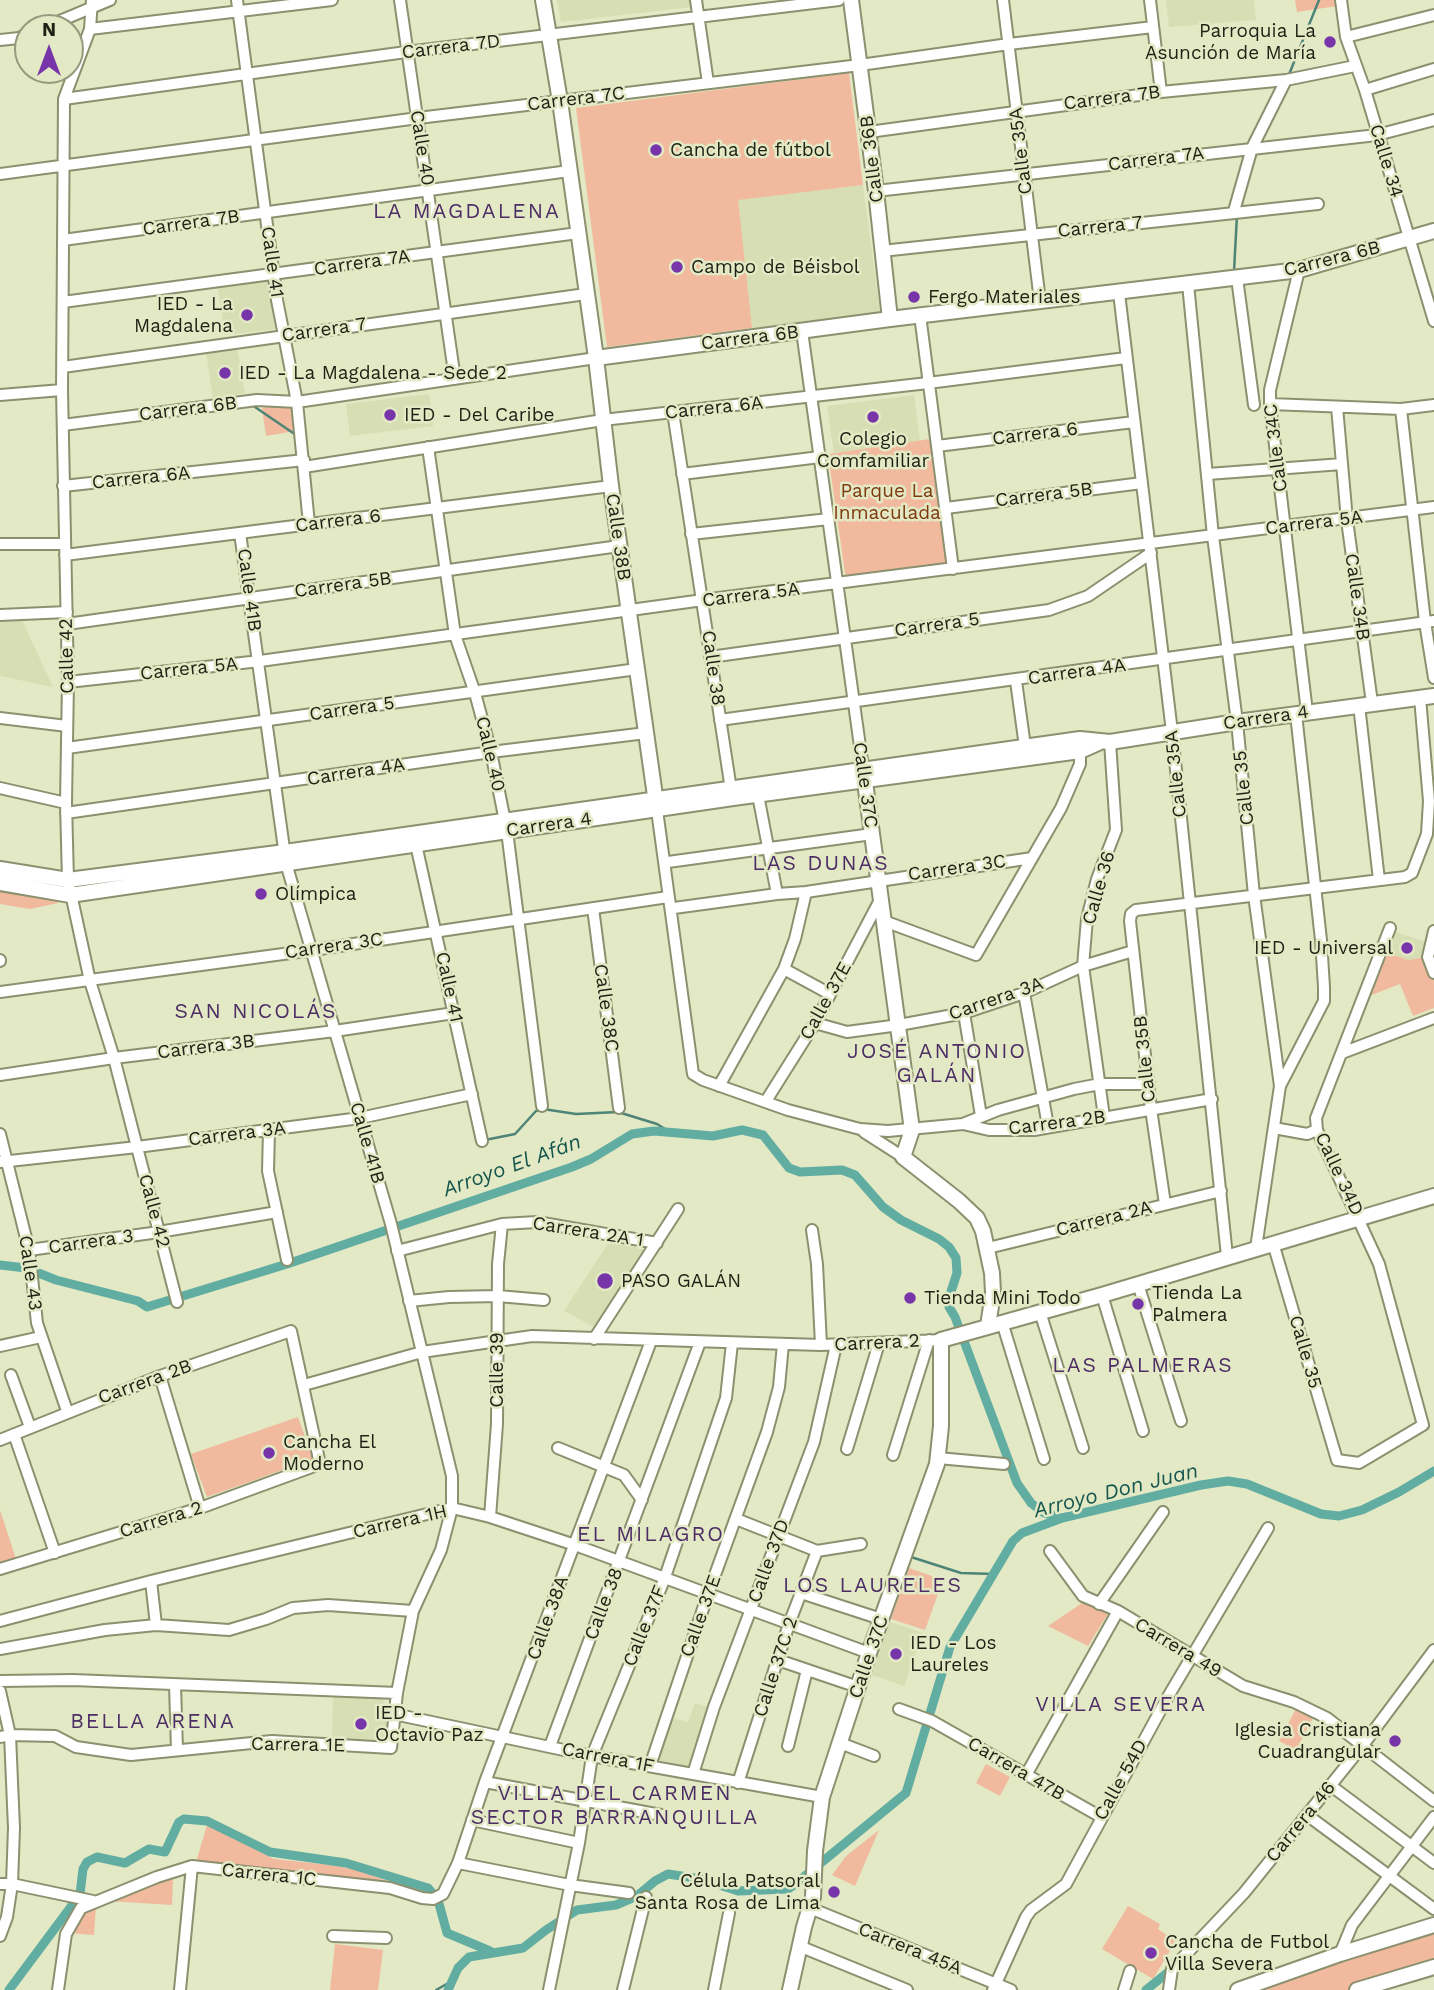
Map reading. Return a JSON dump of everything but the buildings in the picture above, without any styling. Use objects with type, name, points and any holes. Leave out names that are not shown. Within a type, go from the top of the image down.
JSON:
[{"type":"street","points":[[72,14],[93,4],[110,0]]},
{"type":"street","points":[[90,29],[238,5],[332,0]]},
{"type":"street","name":"Calle 40","points":[[401,0],[406,52],[455,379]]},
{"type":"street","name":"Calle 38B","points":[[543,0],[596,358],[611,486],[692,1074]]},
{"type":"street","points":[[696,0],[708,83]]},
{"type":"street","name":"Carrera 7D","points":[[64,99],[406,52],[839,0]]},
{"type":"street","name":"Calle 36B","points":[[851,0],[890,319]]},
{"type":"street","name":"Calle 35A","points":[[1003,0],[1040,301]]},
{"type":"street","points":[[1150,0],[1161,92]]},
{"type":"street","name":"Calle 34","points":[[1340,0],[1346,37],[1365,90],[1434,321]]},
{"type":"street","name":"Calle 42","points":[[93,4],[90,29],[64,99],[62,390],[69,888],[90,981],[114,1058],[177,1302]]},
{"type":"street","name":"Calle 41","points":[[238,5],[274,275],[297,402],[309,524]]},
{"type":"street","points":[[1346,37],[1434,15]]},
{"type":"street","name":"Carrera 7C","points":[[0,174],[418,118],[1153,27]]},
{"type":"street","name":"Carrera 7B","points":[[869,132],[1016,110],[1286,80],[1356,66]]},
{"type":"street","points":[[1365,90],[1434,69]]},
{"type":"street","points":[[1234,212],[1252,148],[1286,80]]},
{"type":"street","name":"Carrera 7A","points":[[876,191],[1377,135],[1434,120]]},
{"type":"street","name":"Carrera 7B","points":[[63,240],[569,171]]},
{"type":"street","name":"Carrera 7","points":[[882,251],[1318,204]]},
{"type":"street","name":"Carrera 6B","points":[[63,425],[257,400],[297,402],[596,358],[920,315],[1299,270],[1434,231]]},
{"type":"street","name":"Carrera 7A","points":[[63,303],[578,233]]},
{"type":"street","name":"Calle 34C","points":[[1280,1086],[1324,1001],[1298,641],[1270,404],[1270,390],[1299,270]]},
{"type":"street","points":[[1237,278],[1254,405]]},
{"type":"street","name":"Calle 35","points":[[1188,284],[1213,536],[1237,722],[1254,895],[1280,1086],[1256,1248]]},
{"type":"street","name":"Calle 35A","points":[[1119,293],[1172,732],[1227,1256]]},
{"type":"street","name":"Carrera 7","points":[[63,367],[586,294]]},
{"type":"street","points":[[920,315],[953,569]]},
{"type":"street","name":"Calle 37C","points":[[802,331],[900,1025],[912,1130],[903,1157]]},
{"type":"street","name":"Carrera 6A","points":[[63,486],[304,464],[603,420],[1126,358]]},
{"type":"street","points":[[0,395],[62,390]]},
{"type":"street","points":[[1270,404],[1401,409],[1434,405]]},
{"type":"street","name":"Calle 34B","points":[[1338,407],[1347,520],[1362,632],[1379,880]]},
{"type":"street","points":[[1401,409],[1430,622],[1434,678]]},
{"type":"street","name":"Calle 38","points":[[673,412],[732,793]]},
{"type":"street","name":"Carrera 6","points":[[937,446],[1134,422]]},
{"type":"street","name":"Calle 40","points":[[428,447],[455,635],[491,752],[505,825],[542,1106]]},
{"type":"street","points":[[682,474],[820,457]]},
{"type":"street","points":[[1208,474],[1342,464]]},
{"type":"street","name":"Carrera 5B","points":[[946,508],[1142,483]]},
{"type":"street","name":"Carrera 6","points":[[0,544],[65,549],[240,533],[611,486]]},
{"type":"street","name":"Carrera 5A","points":[[68,682],[260,662],[703,600],[953,569],[1150,549],[1213,536],[1434,508]]},
{"type":"street","points":[[691,534],[829,519]]},
{"type":"street","name":"Calle 41B","points":[[240,533],[286,857],[397,1251],[452,1476],[452,1508],[441,1550],[413,1611],[397,1693],[391,1748]]},
{"type":"street","name":"Carrera 5B","points":[[0,615],[67,618],[250,598],[620,546]]},
{"type":"street","name":"Carrera 5","points":[[710,657],[1049,610],[1087,596],[1150,549]]},
{"type":"street","name":"Carrera 4A","points":[[720,720],[1430,622]]},
{"type":"street","name":"Carrera 5","points":[[67,748],[637,669]]},
{"type":"street","points":[[1016,681],[1025,753]]},
{"type":"street","points":[[1190,905],[1379,880],[1412,873],[1427,834],[1427,697]]},
{"type":"street","name":"Carrera 4","points":[[0,883],[69,888],[1427,697]]},
{"type":"street","points":[[0,718],[67,726]]},
{"type":"street","name":"Carrera 4A","points":[[0,788],[66,808],[275,785],[491,752],[646,733]]},
{"type":"street","name":"Calle 36","points":[[1104,742],[1116,830],[1097,879],[1087,919],[1083,966],[1104,1117]]},
{"type":"street","points":[[884,921],[976,955],[1061,808],[1080,764],[1080,745]]},
{"type":"street","name":"Carrera 4","points":[[732,793],[758,795],[865,776]]},
{"type":"street","points":[[758,795],[777,894]]},
{"type":"street","points":[[668,862],[872,834]]},
{"type":"street","name":"Calle 41","points":[[415,839],[482,1141]]},
{"type":"street","name":"Carrera 3C","points":[[674,908],[806,892],[1032,858]]},
{"type":"street","name":"Carrera 4","points":[[0,869],[69,888]]},
{"type":"street","points":[[719,1086],[784,969],[806,892]]},
{"type":"street","name":"Carrera 3C","points":[[0,992],[313,950],[668,897]]},
{"type":"street","name":"Calle 37E","points":[[766,1101],[815,1023],[881,898]]},
{"type":"street","name":"Calle 35B","points":[[1165,1204],[1151,1110],[1131,914],[1136,910],[1190,905]]},
{"type":"street","name":"Calle 38C","points":[[593,908],[620,1108]]},
{"type":"street","name":"Calle 34D","points":[[1336,1460],[1359,1463],[1423,1425],[1379,1264],[1317,1130],[1315,1118],[1390,928]]},
{"type":"street","points":[[1432,937],[1428,957],[1434,973]]},
{"type":"street","name":"Carrera 3A","points":[[815,1023],[847,1031],[900,1025],[964,1013],[1024,993],[1083,966],[1133,951]]},
{"type":"street","points":[[784,969],[830,994]]},
{"type":"street","points":[[1024,993],[1048,1126]]},
{"type":"street","name":"Carrera 3B","points":[[0,1075],[454,1013]]},
{"type":"street","points":[[964,1013],[981,1116]]},
{"type":"street","points":[[1342,1053],[1434,1018]]},
{"type":"street","name":"Carrera 2B","points":[[692,1074],[788,1110],[860,1129],[912,1130],[963,1124],[989,1130],[1034,1130],[1212,1099]]},
{"type":"street","points":[[963,1124],[981,1116],[1074,1089],[1100,1084],[1149,1084]]},
{"type":"street","name":"Carrera 3A","points":[[4,1162],[360,1118],[472,1094]]},
{"type":"street","points":[[1274,1128],[1307,1134],[1317,1130]]},
{"type":"street","name":"Carrera 2B","points":[[860,1129],[903,1157]]},
{"type":"street","points":[[269,1130],[268,1171],[287,1260]]},
{"type":"street","name":"Calle 43","points":[[0,1134],[4,1162],[30,1256],[34,1304],[41,1337],[67,1411]]},
{"type":"street","points":[[903,1157],[976,1218],[988,1248],[995,1324],[1044,1459]]},
{"type":"street","name":"Carrera 2A","points":[[988,1248],[1221,1191]]},
{"type":"street","name":"Carrera 2","points":[[0,1569],[200,1508],[320,1464],[304,1385],[422,1352],[532,1336],[821,1345],[948,1337],[1102,1295],[1434,1196]]},
{"type":"street","points":[[594,1339],[678,1209]]},
{"type":"street","name":"Carrera 3","points":[[30,1256],[277,1212]]},
{"type":"street","name":"Carrera 2A 1","points":[[397,1251],[502,1224],[537,1222],[657,1243]]},
{"type":"street","name":"Calle 39","points":[[491,1517],[497,1424],[498,1296],[502,1224]]},
{"type":"street","points":[[812,1230],[817,1264],[821,1345]]},
{"type":"street","name":"Calle 35","points":[[1273,1244],[1336,1460]]},
{"type":"street","points":[[1138,1284],[1181,1421]]},
{"type":"street","points":[[1102,1295],[1143,1432]]},
{"type":"street","points":[[409,1301],[498,1296],[544,1300]]},
{"type":"street","points":[[1040,1312],[1083,1448]]},
{"type":"street","name":"Carrera 2B","points":[[0,1440],[160,1376],[291,1331],[304,1385]]},
{"type":"street","points":[[0,1346],[41,1337]]},
{"type":"street","points":[[893,1455],[948,1337]]},
{"type":"street","name":"Calle 37C","points":[[794,1988],[799,1946],[813,1897],[815,1851],[822,1797],[869,1653],[938,1458],[948,1337]]},
{"type":"street","name":"Calle 38A","points":[[438,1896],[458,1863],[485,1782],[651,1341]]},
{"type":"street","name":"Calle 38","points":[[550,1746],[700,1342]]},
{"type":"street","name":"Calle 37F","points":[[549,1990],[579,1843],[583,1800],[592,1756],[664,1580],[726,1398],[732,1343]]},
{"type":"street","points":[[847,1449],[879,1343]]},
{"type":"street","name":"Calle 37E","points":[[650,1766],[770,1421],[779,1387],[783,1344]]},
{"type":"street","name":"Calle 37D","points":[[693,1774],[714,1706],[814,1442],[836,1345]]},
{"type":"street","points":[[11,1375],[30,1427]]},
{"type":"street","points":[[160,1376],[200,1508]]},
{"type":"street","points":[[14,1434],[55,1553]]},
{"type":"street","points":[[558,1448],[624,1475],[642,1500]]},
{"type":"street","points":[[938,1458],[1004,1464]]},
{"type":"street","name":"Carrera 1H","points":[[0,1621],[151,1581],[452,1508],[491,1517],[575,1545],[664,1580],[869,1653]]},
{"type":"street","points":[[1099,1604],[1163,1512]]},
{"type":"street","points":[[736,1519],[817,1551],[860,1544]]},
{"type":"street","name":"Calle 54D","points":[[994,1987],[1031,1910],[1066,1884],[1192,1656],[1268,1528]]},
{"type":"street","name":"Calle 37C 2","points":[[738,1783],[789,1624],[817,1551]]},
{"type":"street","name":"Carrera 49","points":[[1050,1551],[1083,1596],[1118,1612],[1243,1686],[1294,1702],[1327,1718],[1434,1801]]},
{"type":"street","points":[[151,1581],[156,1625]]},
{"type":"street","points":[[801,1592],[881,1619]]},
{"type":"street","points":[[0,1650],[105,1630],[156,1625],[229,1630],[293,1608],[328,1605],[413,1611]]},
{"type":"street","points":[[1026,1775],[1118,1612]]},
{"type":"street","name":"Carrera 46","points":[[1169,1990],[1172,1969],[1244,1893],[1363,1745],[1434,1650]]},
{"type":"street","points":[[778,1660],[858,1688]]},
{"type":"street","points":[[788,1746],[807,1670]]},
{"type":"street","points":[[0,1681],[73,1680],[397,1693]]},
{"type":"street","points":[[175,1685],[177,1750]]},
{"type":"street","points":[[0,1691],[14,1828],[6,1884],[7,1917],[0,1936]]},
{"type":"street","name":"Carrera 47B","points":[[899,1709],[932,1721],[1101,1817]]},
{"type":"street","name":"Carrera 1F","points":[[394,1714],[592,1756],[822,1797]]},
{"type":"street","name":"Carrera 1E","points":[[5,1736],[55,1736],[76,1747],[131,1755],[272,1741],[391,1748]]},
{"type":"street","points":[[839,1743],[874,1756]]},
{"type":"street","points":[[485,1782],[661,1815]]},
{"type":"street","points":[[1330,1785],[1434,1863]]},
{"type":"street","points":[[1307,1815],[1434,1909]]},
{"type":"street","points":[[1340,1954],[1352,1925],[1434,1818]]},
{"type":"street","points":[[472,1820],[579,1843]]},
{"type":"street","points":[[458,1863],[570,1885],[629,1893]]},
{"type":"street","points":[[180,1990],[192,1866]]},
{"type":"street","name":"Carrera 1C","points":[[98,1902],[157,1877],[192,1866],[390,1888],[422,1898],[438,1896]]},
{"type":"street","points":[[6,1884],[98,1902]]},
{"type":"street","points":[[623,1990],[646,1897]]},
{"type":"street","points":[[58,1990],[66,1934],[71,1922],[81,1908],[98,1902]]},
{"type":"street","name":"Carrera 45A","points":[[810,1908],[994,1987],[1011,1990]]},
{"type":"street","points":[[715,1990],[729,1913]]},
{"type":"street","points":[[1238,1990],[1434,1925]]},
{"type":"street","points":[[333,1936],[386,1938]]},
{"type":"street","points":[[799,1946],[907,1990]]},
{"type":"street","points":[[1357,1990],[1386,1986],[1434,1967]]},
{"type":"street","points":[[1124,1990],[1130,1971]]},
{"type":"shaded area","points":[[557,0],[691,0],[692,7],[561,22]]},
{"type":"shaded area","points":[[1166,0],[1254,0],[1256,20],[1169,27]]},
{"type":"shaded area","points":[[863,185],[880,313],[752,328],[737,199]]},
{"type":"shaded area","name":"IED - La Magdalena","points":[[268,281],[275,329],[225,335],[218,288]]},
{"type":"shaded area","name":"IED - La Magdalena - Sede 2","points":[[237,347],[245,393],[213,398],[206,352]]},
{"type":"shaded area","name":"IED - Del Caribe","points":[[429,394],[433,426],[350,436],[346,404]]},
{"type":"shaded area","name":"Colegio Comfamiliar","points":[[914,395],[920,441],[834,453],[827,406]]},
{"type":"shaded area","points":[[22,620],[53,687],[0,676],[0,621]]},
{"type":"shaded area","name":"IED - Universal","points":[[1393,931],[1428,943],[1426,957],[1408,960],[1385,952]]},
{"type":"shaded area","name":"PASO GALÁN","points":[[609,1242],[646,1250],[596,1328],[564,1311]]},
{"type":"shaded area","name":"IED - Los Laureles","points":[[887,1621],[923,1633],[904,1686],[869,1674]]},
{"type":"shaded area","name":"IED - Octavio Paz","points":[[333,1696],[379,1697],[391,1710],[388,1740],[332,1739]]},
{"type":"shaded area","points":[[695,1703],[712,1708],[691,1767],[657,1760],[672,1718],[688,1722]]},
{"type":"green space","points":[[1295,0],[1338,0],[1337,6],[1297,12]]},
{"type":"green space","points":[[849,73],[863,185],[738,200],[752,328],[607,347],[576,108]]},
{"type":"green space","points":[[290,404],[295,431],[266,436],[262,408]]},
{"type":"green space","name":"Parque La Inmaculada","points":[[930,439],[949,565],[846,580],[828,454]]},
{"type":"green space","points":[[0,888],[57,897],[58,903],[30,909],[0,904]]},
{"type":"green space","points":[[1385,952],[1408,960],[1426,957],[1434,980],[1434,1008],[1413,1016],[1400,984],[1369,996]]},
{"type":"green space","points":[[298,1417],[313,1459],[207,1497],[191,1454]]},
{"type":"green space","points":[[0,1510],[17,1562],[0,1566]]},
{"type":"green space","points":[[909,1568],[943,1580],[925,1630],[891,1619]]},
{"type":"green space","points":[[1085,1601],[1109,1612],[1088,1646],[1048,1626]]},
{"type":"green space","points":[[1297,1707],[1314,1716],[1296,1750],[1279,1741]]},
{"type":"green space","points":[[986,1764],[1010,1777],[1000,1796],[976,1783]]},
{"type":"green space","points":[[207,1825],[274,1859],[331,1865],[388,1881],[387,1884],[196,1862]]},
{"type":"green space","points":[[879,1830],[855,1886],[832,1875],[846,1856]]},
{"type":"green space","points":[[173,1878],[172,1905],[108,1901]]},
{"type":"green space","points":[[96,1905],[94,1935],[69,1933],[82,1910]]},
{"type":"green space","points":[[1128,1906],[1160,1924],[1158,1929],[1176,1941],[1153,1979],[1102,1949]]},
{"type":"green space","points":[[1434,1927],[1434,1966],[1356,1990],[1238,1990]]},
{"type":"green space","points":[[335,1944],[383,1950],[378,1990],[330,1990]]},
{"type":"waterway","points":[[1288,77],[1319,0]]},
{"type":"waterway","points":[[1234,271],[1237,215]]},
{"type":"waterway","points":[[252,405],[296,435]]},
{"type":"waterway","points":[[485,1140],[515,1134],[536,1111],[543,1109],[576,1114],[618,1112],[657,1124],[673,1134]]},
{"type":"waterway","name":"Arroyo El Afán","points":[[0,1265],[26,1268],[56,1280],[138,1301],[147,1307],[287,1264],[572,1167],[591,1159],[632,1134],[654,1131],[713,1136],[742,1130],[763,1135],[789,1168],[800,1172],[842,1170],[855,1175],[883,1207],[949,1247],[956,1258],[957,1273],[948,1301],[949,1307],[1017,1483],[1031,1503],[1044,1513],[1062,1518]]},
{"type":"waterway","name":"Arroyo Don Juan","points":[[448,1990],[458,1968],[469,1957],[523,1948],[577,1910],[616,1905],[637,1896],[668,1874],[701,1879],[738,1891],[788,1889],[794,1885],[906,1793],[950,1647],[1013,1541],[1022,1533],[1062,1518],[1228,1481],[1247,1484],[1321,1514],[1339,1516],[1362,1510],[1434,1471]]},
{"type":"waterway","points":[[908,1556],[961,1573],[994,1574]]},
{"type":"waterway","points":[[9,1990],[80,1894],[83,1869],[87,1862],[97,1857],[125,1863],[149,1849],[165,1852],[179,1822],[184,1819],[207,1821],[270,1852],[346,1863],[428,1888],[438,1900],[447,1933],[490,1951]]},
{"type":"waterway","points":[[1146,1990],[1172,1969]]},
{"type":"waterway","points":[[436,1990],[452,1981]]},
{"type":"place","name":"Parroquia La Asunción de María","points":[[1330,42]]},
{"type":"place","name":"Cancha de fútbol","points":[[656,150]]},
{"type":"place","name":"Campo de Béisbol","points":[[677,267]]},
{"type":"place","name":"Fergo Materiales","points":[[914,297]]},
{"type":"place","name":"IED - La Magdalena","points":[[247,315]]},
{"type":"place","name":"IED - La Magdalena - Sede 2","points":[[225,373]]},
{"type":"place","name":"IED - Del Caribe","points":[[390,415]]},
{"type":"place","name":"Colegio Comfamiliar","points":[[873,417]]},
{"type":"place","name":"Olímpica","points":[[261,894]]},
{"type":"place","name":"IED - Universal","points":[[1407,948]]},
{"type":"place","name":"PASO GALÁN","points":[[605,1281]]},
{"type":"place","name":"Tienda Mini Todo","points":[[910,1298]]},
{"type":"place","name":"Tienda La Palmera","points":[[1138,1304]]},
{"type":"place","name":"Cancha El Moderno","points":[[269,1453]]},
{"type":"place","name":"IED - Los Laureles","points":[[896,1654]]},
{"type":"place","name":"IED - Octavio Paz","points":[[361,1724]]},
{"type":"place","name":"Iglesia Cristiana Cuadrangular","points":[[1395,1741]]},
{"type":"place","name":"Célula Patsoral Santa Rosa de Lima","points":[[834,1892]]},
{"type":"place","name":"Cancha de Futbol Villa Severa","points":[[1151,1953]]},
{"type":"district","name":"LA MAGDALENA","points":[[467,212]]},
{"type":"district","name":"LAS DUNAS","points":[[821,864]]},
{"type":"district","name":"SAN NICOLÁS","points":[[256,1012]]},
{"type":"district","name":"JOSÉ ANTONIO GALÁN","points":[[937,1064]]},
{"type":"district","name":"LAS PALMERAS","points":[[1143,1366]]},
{"type":"district","name":"EL MILAGRO","points":[[651,1535]]},
{"type":"district","name":"LOS LAURELES","points":[[873,1586]]},
{"type":"district","name":"VILLA SEVERA","points":[[1121,1705]]},
{"type":"district","name":"BELLA ARENA","points":[[153,1722]]},
{"type":"district","name":"VILLA DEL CARMEN SECTOR BARRANQUILLA","points":[[615,1806]]}]
